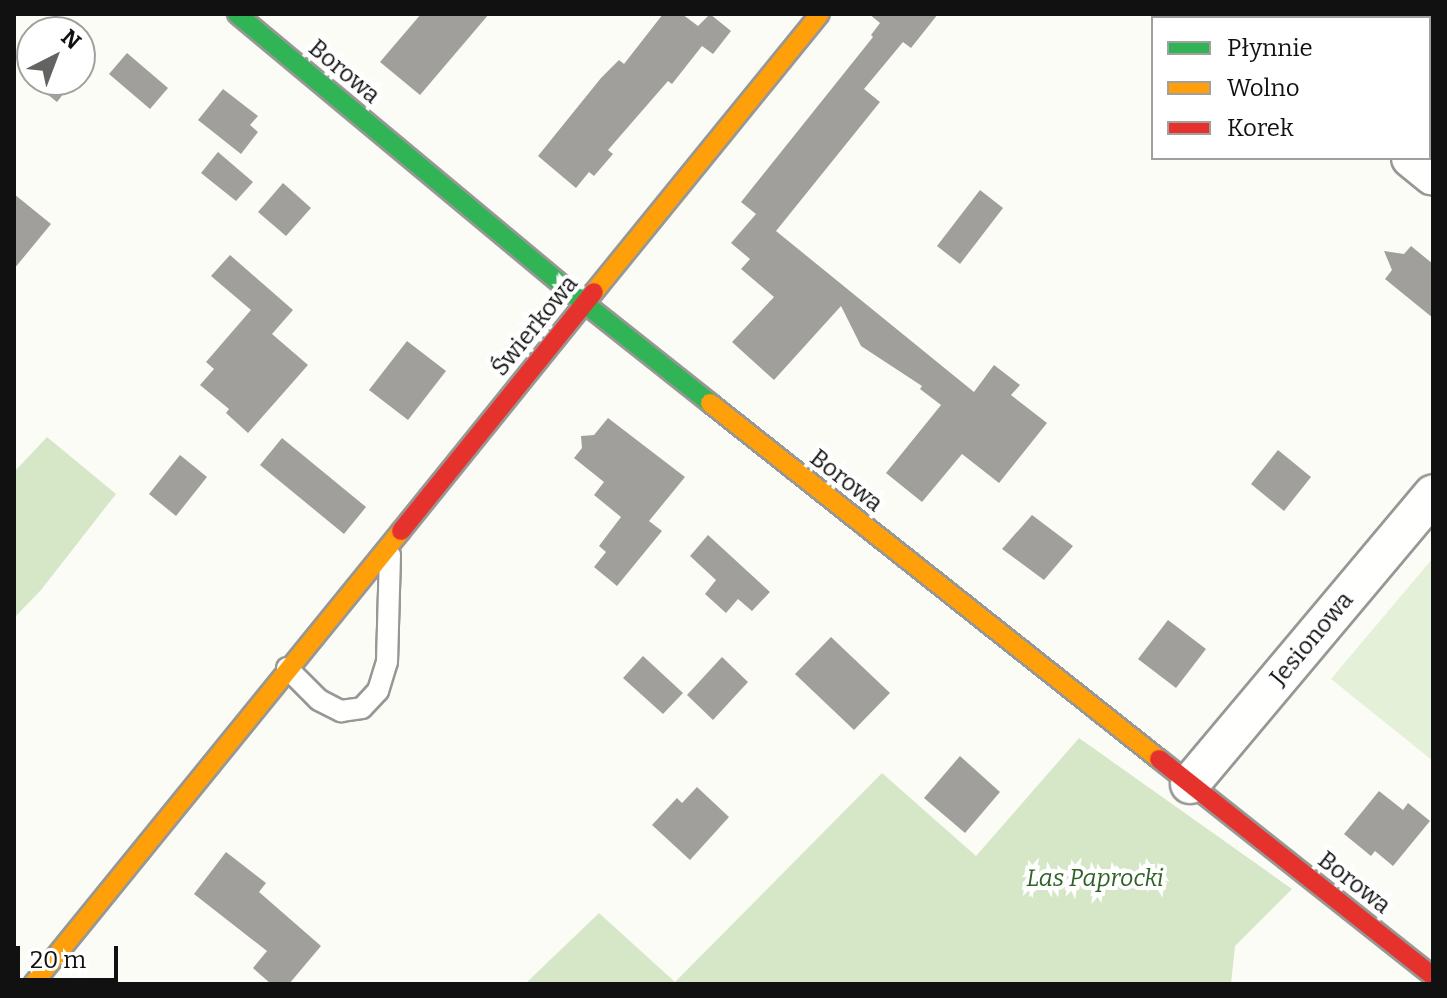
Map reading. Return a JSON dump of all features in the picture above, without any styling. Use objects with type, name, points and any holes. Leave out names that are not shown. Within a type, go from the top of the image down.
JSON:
[{"type":"street","name":"Borowa","points":[[237,14],[584,303],[1433,976]]},
{"type":"street","name":"Świerkowa","points":[[33,984],[820,14]]},
{"type":"street","points":[[1413,160],[1433,176]]},
{"type":"street","name":"Jesionowa","points":[[1190,784],[1433,494]]},
{"type":"lane","points":[[287,668],[319,700],[341,711],[362,708],[378,691],[387,662],[390,542]]},
{"type":"green space","points":[[47,437],[116,494],[41,590],[14,618],[14,472]]},
{"type":"green space","points":[[1433,559],[1433,761],[1331,679]]},
{"type":"green space","name":"Las Paprocki","points":[[1079,738],[1292,889],[1235,946],[1231,984],[525,984],[599,913],[675,982],[882,773],[976,856]]},
{"type":"building","points":[[421,14],[489,14],[420,95],[380,62]]},
{"type":"building","points":[[663,14],[682,14],[698,26],[710,14],[731,31],[713,54],[702,46],[672,84],[668,81],[608,150],[613,154],[594,176],[589,172],[576,188],[538,156],[601,78],[619,60],[624,64]]},
{"type":"building","points":[[869,14],[938,14],[911,48],[903,42],[864,89],[880,102],[776,231],[974,392],[994,365],[1020,385],[1011,395],[1047,423],[999,483],[962,454],[922,502],[886,473],[941,405],[920,389],[922,386],[861,346],[841,306],[774,380],[732,342],[774,297],[741,269],[750,259],[731,243],[756,214],[741,202],[873,37],[871,35],[880,23]]},
{"type":"building","points":[[127,53],[168,88],[150,109],[109,74]]},
{"type":"building","points":[[223,89],[258,116],[250,125],[258,132],[241,154],[198,120]]},
{"type":"building","points":[[218,152],[253,182],[236,201],[201,173]]},
{"type":"building","points":[[283,183],[311,208],[286,236],[258,212]]},
{"type":"building","points":[[980,190],[1003,208],[960,264],[937,246]]},
{"type":"building","points":[[14,194],[51,224],[14,269]]},
{"type":"building","points":[[1411,246],[1433,264],[1433,318],[1385,279],[1392,270],[1384,251],[1404,254]]},
{"type":"building","points":[[230,255],[293,310],[272,334],[308,365],[248,433],[226,413],[229,409],[200,385],[214,369],[206,362],[251,310],[211,276]]},
{"type":"building","points":[[407,341],[446,371],[408,420],[369,390]]},
{"type":"building","points":[[608,418],[685,477],[649,521],[662,531],[617,586],[594,567],[606,552],[599,546],[621,517],[594,495],[604,482],[574,458],[582,448],[581,436],[594,435]]},
{"type":"building","points":[[282,438],[366,507],[344,534],[260,465]]},
{"type":"building","points":[[1278,450],[1311,477],[1284,511],[1251,484]]},
{"type":"building","points":[[180,455],[207,477],[176,516],[149,494]]},
{"type":"building","points":[[1032,515],[1073,546],[1044,580],[1002,549]]},
{"type":"building","points":[[708,535],[770,592],[752,611],[738,599],[726,613],[705,594],[716,580],[690,556]]},
{"type":"building","points":[[1168,620],[1206,649],[1176,688],[1138,659]]},
{"type":"building","points":[[831,637],[890,693],[854,730],[795,674]]},
{"type":"building","points":[[643,656],[683,693],[663,714],[623,678]]},
{"type":"building","points":[[722,657],[748,682],[713,720],[687,695]]},
{"type":"building","points":[[960,756],[1000,792],[965,833],[924,798]]},
{"type":"building","points":[[697,787],[729,817],[690,860],[652,825],[677,798],[682,803]]},
{"type":"building","points":[[1379,791],[1403,810],[1408,803],[1430,821],[1393,866],[1375,851],[1371,856],[1344,834]]},
{"type":"building","points":[[226,852],[266,883],[259,892],[321,946],[289,984],[271,984],[253,968],[267,951],[194,894]]},
{"type":"traffic: fast","points":[[237,14],[584,303],[710,403]]},
{"type":"traffic: slow","points":[[594,292],[820,14]]},
{"type":"traffic: slow","points":[[710,403],[1159,759]]},
{"type":"traffic: slow","points":[[33,984],[401,531]]},
{"type":"traffic: jam","points":[[401,531],[594,292]]},
{"type":"traffic: jam","points":[[1159,759],[1433,976]]}]
